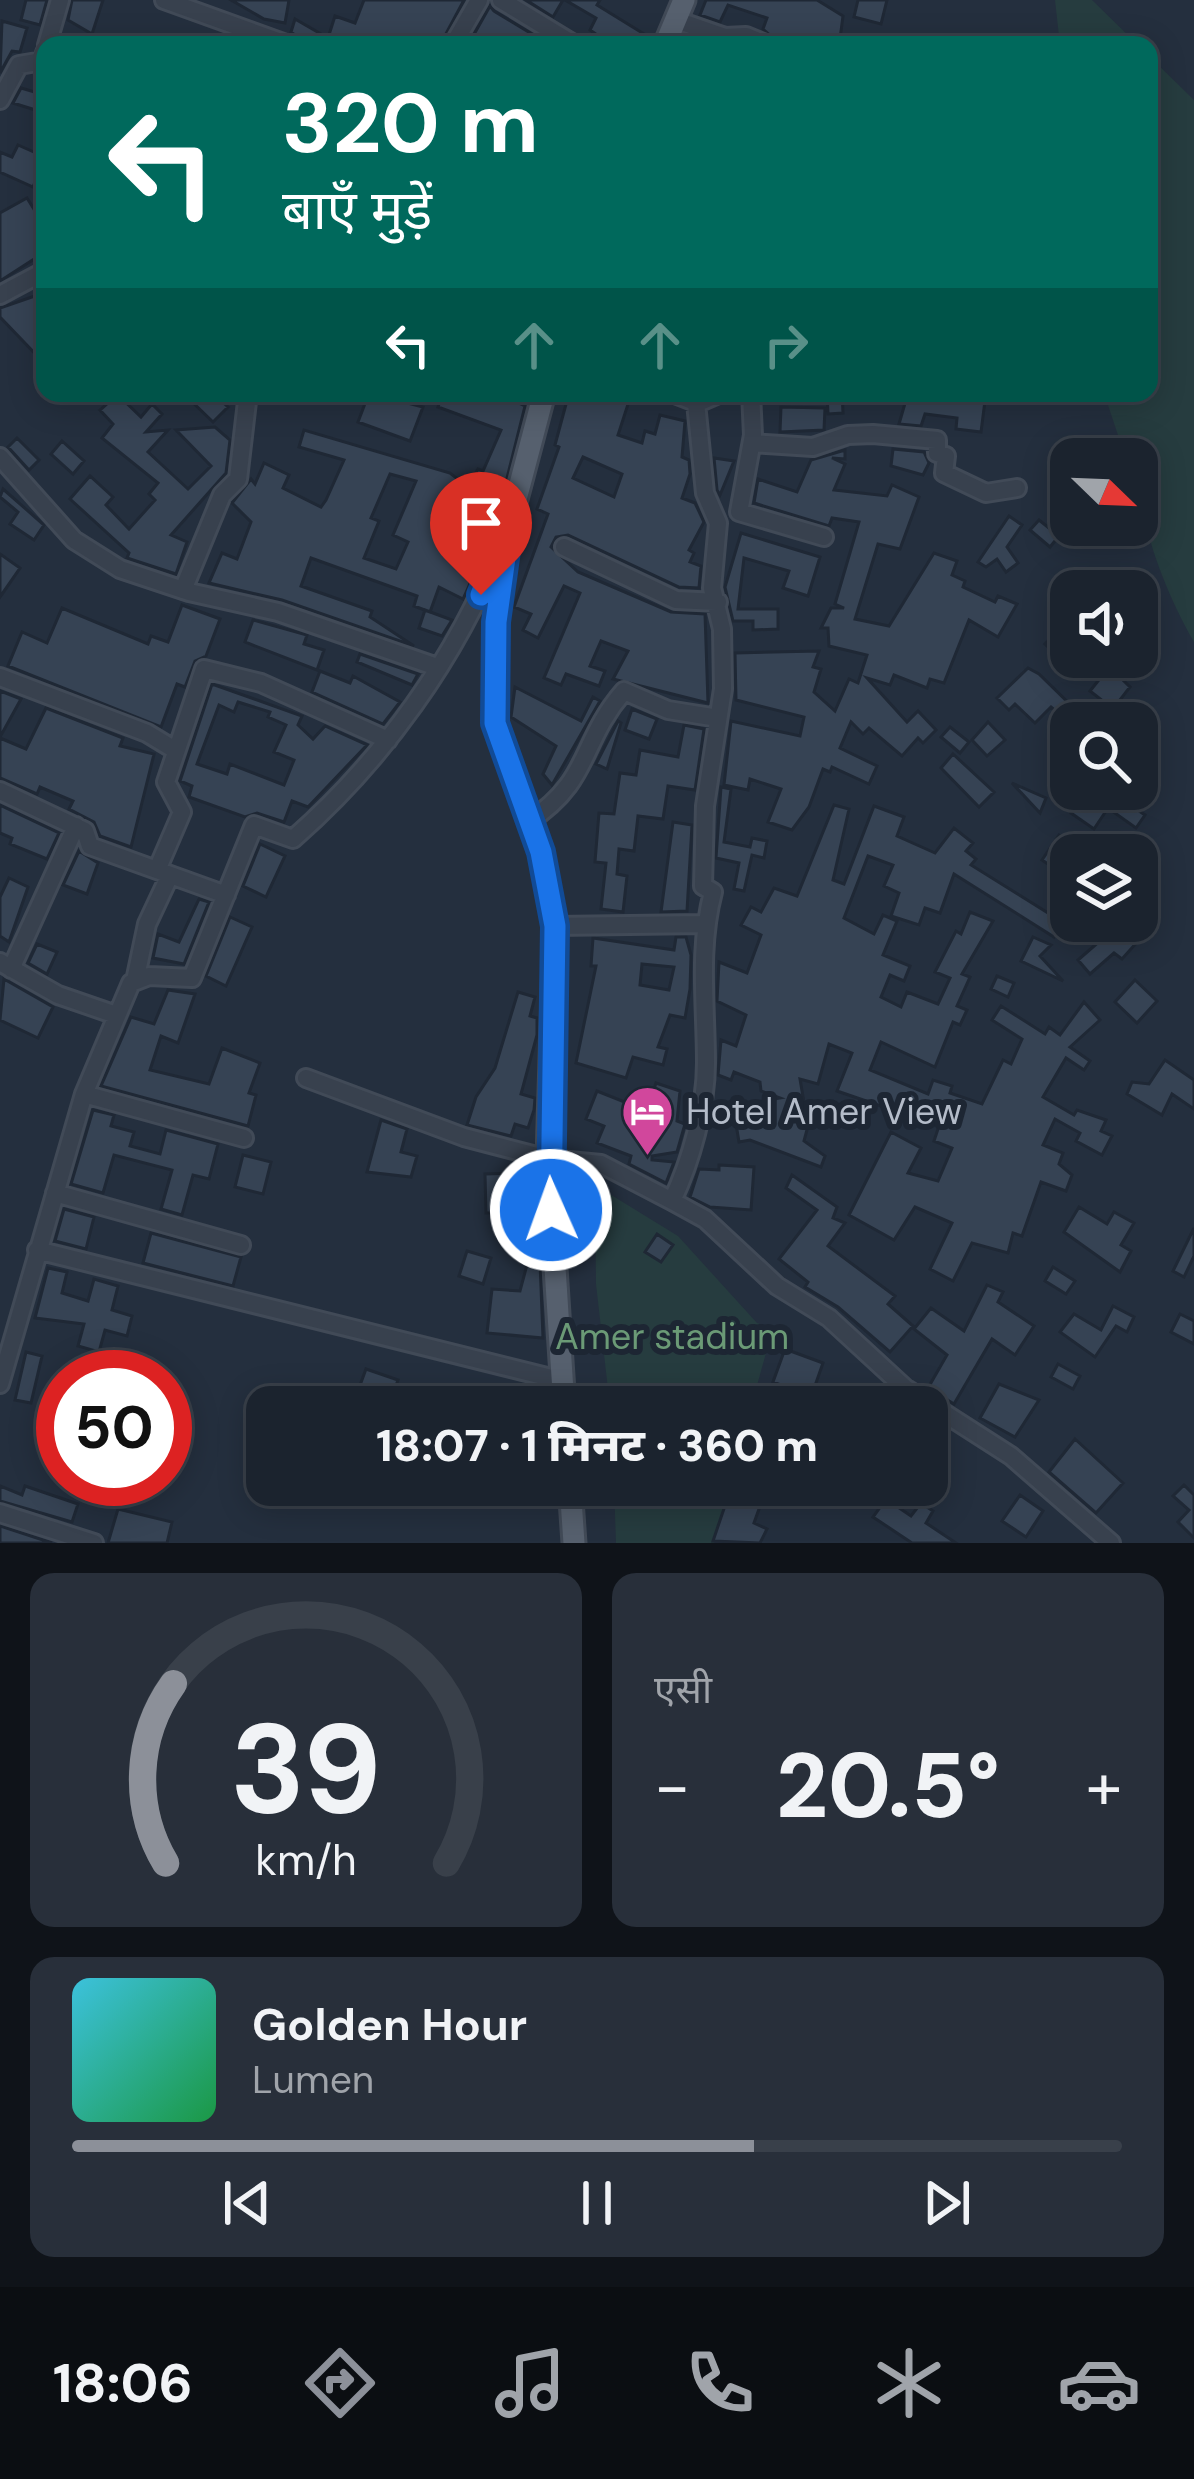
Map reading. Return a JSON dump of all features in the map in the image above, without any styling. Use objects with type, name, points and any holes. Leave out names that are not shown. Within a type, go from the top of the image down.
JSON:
[{"type":"main road","points":[[542,402],[510,522],[496,622],[495,723],[541,852],[555,926],[548,1159],[563,1386]]},
{"type":"main road","points":[[571,1506],[574,1543]]},
{"type":"street","points":[[50,36],[61,0]]},
{"type":"street","points":[[164,0],[220,9],[272,36]]},
{"type":"street","points":[[458,36],[479,0]]},
{"type":"street","points":[[501,0],[560,36]]},
{"type":"street","points":[[680,10],[717,36]]},
{"type":"street","points":[[0,100],[19,65],[36,62]]},
{"type":"street","points":[[0,295],[36,276]]},
{"type":"street","points":[[183,590],[222,495],[238,479],[247,402]]},
{"type":"street","points":[[672,1201],[694,1140],[706,1066],[704,924],[712,892],[703,886],[705,806],[723,689],[718,602],[712,589],[718,523],[705,493],[697,402]]},
{"type":"street","points":[[751,402],[752,443],[740,512],[824,537]]},
{"type":"street","points":[[752,443],[812,447],[848,435],[874,434],[937,440],[937,453],[946,456],[944,473],[986,493],[1016,488]]},
{"type":"street","points":[[0,458],[74,540],[119,569],[278,612],[437,667]]},
{"type":"street","points":[[135,981],[148,976],[192,978],[254,825],[293,839],[348,791],[388,740],[481,595],[510,522]]},
{"type":"street","points":[[564,547],[676,600],[718,602]]},
{"type":"street","points":[[0,1384],[85,1094],[116,1015],[135,981],[147,924],[182,812],[166,782],[204,669],[261,683],[388,740]]},
{"type":"street","points":[[0,677],[147,733],[175,750]]},
{"type":"street","points":[[528,822],[574,784],[604,713],[623,691],[668,710],[718,718]]},
{"type":"street","points":[[0,791],[85,831],[90,846],[226,895]]},
{"type":"street","points":[[76,826],[5,965],[58,994],[116,1015]]},
{"type":"street","points":[[555,926],[704,924]]},
{"type":"street","points":[[306,1078],[464,1137],[548,1159],[601,1164],[705,1220],[777,1286],[829,1318],[905,1388],[1011,1456],[1111,1543]]},
{"type":"street","points":[[85,1094],[244,1138]]},
{"type":"street","points":[[55,1193],[242,1245]]},
{"type":"street","points":[[37,1250],[563,1381]]},
{"type":"street","points":[[0,1513],[94,1543]]},
{"type":"green space","points":[[1055,0],[1092,0],[1129,36],[1059,36]]},
{"type":"green space","points":[[1158,65],[1194,100],[1194,642],[1152,546],[1158,546],[1158,438],[1119,438],[1107,402],[1158,402]]},
{"type":"green space","name":"Amer stadium","points":[[595,1185],[678,1236],[757,1323],[773,1328],[757,1386],[608,1386],[596,1284]]},
{"type":"green space","points":[[615,1506],[724,1506],[714,1543],[616,1543]]},
{"type":"building","points":[[26,0],[47,0],[40,25],[21,20]]},
{"type":"building","points":[[72,0],[103,0],[92,34],[68,20]]},
{"type":"building","points":[[231,0],[289,0],[285,23],[264,19]]},
{"type":"building","points":[[364,0],[464,0],[445,36],[329,36],[335,16],[355,23]]},
{"type":"building","points":[[526,0],[563,0],[553,17]]},
{"type":"building","points":[[565,0],[600,0],[597,5],[644,34],[599,36],[590,30],[596,18]]},
{"type":"building","points":[[706,0],[817,0],[843,16],[840,36],[771,36],[763,29],[767,18],[728,5],[720,22],[700,15]]},
{"type":"building","points":[[858,0],[887,0],[881,24],[854,17]]},
{"type":"building","points":[[490,6],[535,36],[473,36]]},
{"type":"building","points":[[295,19],[325,36],[296,36],[291,32]]},
{"type":"building","points":[[2,21],[27,28],[20,52],[12,51],[0,73]]},
{"type":"building","points":[[21,88],[36,92],[36,110],[13,103]]},
{"type":"building","points":[[18,145],[36,153],[33,187],[0,172],[0,152],[12,157]]},
{"type":"building","points":[[27,198],[36,212],[36,258],[0,281],[0,213]]},
{"type":"building","points":[[35,296],[36,355],[0,317],[0,308]]},
{"type":"building","points":[[125,402],[141,417],[152,404],[162,414],[146,432],[168,430],[148,452],[188,489],[211,466],[176,430],[215,427],[230,440],[226,473],[171,535],[187,542],[176,574],[127,558],[129,553],[70,499],[90,476],[113,497],[106,505],[129,529],[155,500],[149,494],[158,483],[102,438],[113,424],[100,410],[108,403]]},
{"type":"building","points":[[192,402],[223,402],[228,407],[213,422]]},
{"type":"building","points":[[366,402],[423,407],[410,441],[358,422]]},
{"type":"building","points":[[440,402],[525,406],[494,530],[463,599],[439,587],[430,612],[414,606],[417,596],[311,558],[301,586],[372,611],[370,617],[414,646],[282,600],[209,583],[222,553],[237,559],[251,522],[232,503],[251,479],[255,484],[264,463],[289,475],[283,488],[321,507],[326,500],[344,460],[299,447],[304,430],[450,473],[468,487],[478,469],[483,471],[501,430],[438,407]],"holes":[[[390,474],[416,481],[393,535],[408,542],[396,569],[364,558],[379,521],[371,518]]]},
{"type":"building","points":[[567,402],[629,402],[618,435],[642,443],[645,431],[655,434],[660,415],[685,421],[682,457],[689,460],[690,474],[682,498],[695,503],[704,522],[689,550],[694,553],[690,562],[701,566],[699,588],[679,587],[568,535],[556,537],[551,547],[578,572],[671,612],[705,614],[708,703],[613,679],[628,651],[601,641],[590,666],[605,671],[599,686],[566,674],[561,685],[544,678],[580,593],[564,586],[538,638],[523,630],[531,614],[514,607],[548,514],[537,509],[559,447],[555,445]],"holes":[[[583,457],[622,474],[614,497],[573,478]]]},
{"type":"building","points":[[827,402],[842,402],[843,413],[828,414]]},
{"type":"building","points":[[905,402],[985,402],[981,432],[956,429],[957,418],[925,414],[921,426],[899,424]]},
{"type":"building","points":[[781,407],[825,408],[824,430],[780,432]]},
{"type":"building","points":[[17,438],[39,460],[29,470],[8,447]]},
{"type":"building","points":[[62,441],[84,461],[73,474],[51,454]]},
{"type":"building","points":[[893,449],[924,452],[929,463],[923,475],[891,466]]},
{"type":"building","points":[[845,450],[845,459],[832,458],[845,464],[834,490],[887,496],[892,485],[919,497],[900,549],[878,544],[855,619],[889,626],[934,553],[957,561],[952,575],[965,581],[963,587],[995,602],[998,596],[1017,604],[998,637],[969,620],[944,683],[930,679],[927,688],[894,675],[890,685],[867,678],[907,722],[918,711],[936,730],[923,743],[918,738],[902,756],[869,728],[863,734],[851,722],[840,748],[877,766],[869,784],[832,767],[830,772],[823,769],[809,807],[792,830],[768,822],[781,789],[750,779],[748,790],[724,785],[731,721],[800,736],[804,717],[736,700],[735,653],[819,651],[813,667],[821,669],[814,692],[835,711],[849,679],[858,683],[867,655],[829,646],[828,628],[821,628],[831,608],[844,608],[835,604],[859,522],[832,518],[829,526],[754,503],[758,479],[797,492],[811,460]]},
{"type":"building","points":[[714,458],[734,461],[720,495],[717,490]]},
{"type":"building","points":[[3,489],[44,525],[34,540],[10,524],[18,512],[0,497]]},
{"type":"building","points":[[1009,516],[1022,525],[1007,547],[1018,563],[1006,572],[997,559],[986,567],[978,562]]},
{"type":"building","points":[[1039,520],[1050,529],[1051,546],[1050,547],[1030,530]]},
{"type":"building","points":[[741,533],[820,557],[808,596],[783,588],[789,571],[744,558],[738,609],[778,609],[778,629],[753,630],[753,621],[733,621],[725,587]]},
{"type":"building","points":[[0,554],[20,568],[0,597]]},
{"type":"building","points":[[182,605],[220,619],[206,656],[195,661],[185,687],[177,684],[161,727],[8,666],[22,632],[47,643],[62,608],[148,644],[151,636],[168,642]]},
{"type":"building","points":[[425,610],[452,620],[442,636],[419,628]]},
{"type":"building","points":[[253,620],[307,635],[304,644],[324,650],[317,670],[245,642]]},
{"type":"building","points":[[360,654],[418,674],[412,685],[357,662]]},
{"type":"building","points":[[1028,668],[1068,702],[1050,702],[1035,723],[1015,704],[1009,710],[997,698]]},
{"type":"building","points":[[320,671],[350,683],[353,676],[400,702],[383,724],[312,692]]},
{"type":"building","points":[[1100,678],[1124,678],[1130,687],[1118,702],[1104,702],[1090,691]]},
{"type":"building","points":[[212,684],[302,716],[298,725],[313,739],[325,726],[367,745],[308,807],[292,801],[284,822],[257,813],[245,817],[189,797],[192,786],[180,781]],"holes":[[[238,702],[270,712],[268,717],[286,725],[274,752],[294,760],[284,785],[230,764],[227,774],[197,764],[219,705],[234,712]]]},
{"type":"building","points":[[515,687],[581,721],[593,697],[600,701],[552,785],[543,774],[556,746],[511,717]]},
{"type":"building","points":[[0,691],[21,699],[0,737]]},
{"type":"building","points":[[46,708],[123,738],[120,746],[154,754],[131,847],[100,836],[94,822],[69,809],[73,801],[40,787],[37,794],[0,778],[0,738],[26,749]]},
{"type":"building","points":[[632,709],[657,719],[649,739],[625,730]]},
{"type":"building","points":[[618,721],[621,723],[607,769],[596,764]]},
{"type":"building","points":[[988,722],[1005,740],[987,756],[972,740]]},
{"type":"building","points":[[684,725],[704,729],[695,790],[668,786],[663,819],[638,816],[634,851],[619,849],[617,874],[627,876],[623,912],[601,909],[606,863],[595,862],[599,813],[614,814],[620,773],[636,775],[640,750],[678,757]]},
{"type":"building","points":[[950,727],[969,742],[960,753],[941,737]]},
{"type":"building","points":[[953,754],[994,792],[979,807],[941,768]]},
{"type":"building","points":[[1012,783],[1046,798],[1040,813]]},
{"type":"building","points":[[721,787],[731,789],[724,842],[750,847],[752,838],[767,841],[764,858],[752,855],[744,891],[734,889],[739,863],[716,858]]},
{"type":"building","points":[[0,805],[59,833],[47,859],[10,844],[12,838],[0,833]]},
{"type":"building","points":[[834,805],[849,809],[833,880],[844,884],[874,806],[904,817],[897,836],[935,853],[954,828],[973,843],[966,851],[976,859],[971,865],[1050,914],[1050,934],[954,874],[940,913],[925,908],[919,925],[891,916],[899,893],[884,886],[893,865],[868,856],[844,918],[874,934],[883,915],[897,921],[883,955],[910,966],[904,981],[890,975],[881,997],[901,1007],[907,992],[938,1004],[950,978],[935,972],[956,931],[961,934],[970,912],[993,921],[962,974],[970,977],[957,1006],[967,1010],[960,1025],[953,1022],[935,1067],[881,1042],[870,1070],[928,1094],[933,1080],[952,1086],[950,1093],[982,1104],[1003,1060],[1011,1064],[1022,1039],[992,1020],[1001,1006],[1045,1034],[1049,1027],[1060,1035],[1084,1002],[1100,1020],[1070,1047],[1090,1061],[1084,1070],[1066,1058],[1043,1097],[1074,1115],[1077,1110],[1106,1120],[1101,1131],[1112,1136],[1102,1155],[1076,1141],[1080,1133],[1055,1119],[1043,1145],[1063,1153],[1059,1164],[1072,1175],[1066,1191],[1041,1182],[1022,1236],[1013,1233],[1008,1253],[972,1243],[953,1281],[930,1269],[952,1223],[915,1207],[894,1240],[849,1215],[891,1132],[921,1148],[908,1173],[938,1181],[952,1148],[934,1141],[939,1126],[837,1091],[852,1053],[829,1044],[818,1084],[800,1079],[808,1126],[804,1141],[825,1156],[821,1167],[750,1140],[739,1142],[733,1106],[780,1098],[761,1091],[760,1082],[734,1072],[731,1080],[718,1075],[721,1040],[736,1046],[746,1015],[717,1001],[719,962],[747,973],[761,935],[741,925],[751,907],[761,912],[774,888],[797,896]]},
{"type":"building","points":[[1073,810],[1107,810],[1094,829]]},
{"type":"building","points":[[1111,810],[1138,810],[1145,815],[1136,828]]},
{"type":"building","points":[[673,822],[692,825],[687,911],[661,912]]},
{"type":"building","points":[[260,844],[285,856],[266,897],[243,886]]},
{"type":"building","points":[[79,851],[98,863],[87,894],[63,885]]},
{"type":"building","points":[[9,878],[28,887],[9,942],[0,936],[0,897]]},
{"type":"building","points":[[199,899],[209,902],[184,964],[153,958],[158,934],[179,942]]},
{"type":"building","points":[[230,917],[252,927],[226,986],[206,976]]},
{"type":"building","points":[[676,937],[686,937],[691,955],[690,989],[685,1018],[670,1015],[658,1047],[667,1049],[663,1065],[633,1057],[626,1078],[576,1063],[596,966],[591,966],[593,938],[674,950]],"holes":[[[642,964],[674,967],[669,990],[640,985]]]},
{"type":"building","points":[[1033,937],[1051,945],[1040,956],[1063,981],[1021,961]]},
{"type":"building","points":[[1099,942],[1137,942],[1122,959],[1114,953],[1090,974],[1078,960]]},
{"type":"building","points":[[37,944],[57,952],[47,974],[28,963]]},
{"type":"building","points":[[997,976],[1014,983],[1008,997],[991,989]]},
{"type":"building","points":[[4,979],[53,1007],[38,1038],[0,1020]]},
{"type":"building","points":[[1135,980],[1157,1001],[1137,1023],[1115,1002]]},
{"type":"building","points":[[168,990],[195,994],[178,1043],[161,1036],[150,1070],[209,1084],[222,1048],[260,1063],[249,1093],[256,1095],[248,1126],[101,1086],[131,1017],[154,1024]]},
{"type":"building","points":[[518,992],[535,997],[530,1016],[537,1018],[537,1035],[521,1094],[535,1098],[528,1128],[515,1124],[511,1136],[467,1125],[476,1097],[495,1068]]},
{"type":"building","points":[[1165,1060],[1194,1080],[1194,1109],[1172,1094],[1162,1115],[1127,1094],[1132,1082],[1149,1084]]},
{"type":"building","points":[[656,1083],[680,1091],[677,1121],[685,1124],[677,1152],[652,1156],[652,1160],[674,1162],[666,1183],[629,1164],[631,1156],[597,1143],[604,1126],[586,1119],[597,1091],[647,1111]]},
{"type":"building","points":[[93,1110],[114,1115],[111,1126],[134,1132],[130,1146],[160,1154],[166,1130],[218,1144],[209,1179],[193,1175],[182,1215],[161,1209],[172,1170],[114,1155],[103,1193],[71,1184]]},
{"type":"building","points":[[381,1120],[407,1129],[401,1152],[417,1156],[411,1177],[367,1172]]},
{"type":"building","points":[[243,1155],[271,1162],[263,1194],[235,1187]]},
{"type":"building","points":[[719,1165],[754,1167],[751,1210],[710,1207],[690,1197],[699,1169],[719,1170]]},
{"type":"building","points":[[524,1173],[525,1212],[486,1213],[485,1174]]},
{"type":"building","points":[[792,1175],[837,1207],[833,1218],[845,1223],[828,1246],[895,1296],[888,1304],[913,1326],[890,1352],[838,1307],[805,1287],[808,1282],[779,1259],[817,1210],[786,1188]]},
{"type":"building","points":[[1079,1207],[1107,1224],[1114,1212],[1134,1223],[1121,1245],[1131,1251],[1120,1272],[1064,1232]]},
{"type":"building","points":[[64,1209],[94,1217],[86,1249],[55,1241]]},
{"type":"building","points":[[1194,1228],[1194,1256],[1184,1277],[1173,1271]]},
{"type":"building","points":[[151,1233],[241,1257],[233,1286],[143,1263]]},
{"type":"building","points":[[657,1234],[673,1245],[661,1262],[645,1252]]},
{"type":"building","points":[[467,1251],[491,1258],[483,1284],[459,1276]]},
{"type":"building","points":[[528,1261],[540,1262],[543,1338],[487,1333],[492,1289],[520,1291]]},
{"type":"building","points":[[1053,1267],[1075,1281],[1066,1294],[1045,1281]]},
{"type":"building","points":[[48,1268],[67,1272],[62,1293],[88,1301],[94,1279],[118,1286],[112,1310],[132,1316],[127,1336],[105,1330],[100,1350],[78,1346],[84,1324],[35,1318]]},
{"type":"building","points":[[987,1285],[1003,1292],[998,1302],[1034,1326],[1015,1355],[992,1339],[954,1404],[948,1400],[948,1386],[929,1386],[947,1355],[914,1329],[931,1308],[964,1331]]},
{"type":"building","points":[[1113,1306],[1134,1317],[1127,1332],[1116,1326],[1095,1357],[1060,1332],[1074,1314],[1101,1330]]},
{"type":"building","points":[[1180,1314],[1194,1321],[1194,1344],[1171,1332]]},
{"type":"building","points":[[785,1349],[823,1363],[815,1386],[773,1382]]},
{"type":"building","points":[[26,1352],[36,1354],[31,1403],[15,1400]]},
{"type":"building","points":[[1058,1364],[1080,1376],[1073,1389],[1051,1377]]},
{"type":"building","points":[[366,1369],[398,1380],[396,1386],[360,1386]]},
{"type":"building","points":[[999,1384],[1039,1400],[1015,1437],[980,1418]]},
{"type":"building","points":[[1075,1439],[1123,1483],[1096,1513],[1049,1472]]},
{"type":"building","points":[[1184,1485],[1194,1495],[1194,1538],[1178,1522],[1189,1510],[1173,1496]]},
{"type":"building","points":[[0,1486],[22,1495],[25,1486],[36,1490],[36,1506],[77,1506],[72,1522],[0,1501]]},
{"type":"building","points":[[1020,1495],[1043,1511],[1026,1537],[1002,1521]]},
{"type":"building","points":[[725,1506],[760,1506],[754,1523],[767,1529],[760,1543],[713,1541]]},
{"type":"building","points":[[881,1506],[896,1506],[911,1516],[919,1506],[926,1506],[933,1511],[926,1523],[956,1543],[912,1543],[873,1517]]},
{"type":"building","points":[[118,1509],[172,1522],[167,1543],[108,1543]]},
{"type":"building","points":[[0,1526],[52,1543],[0,1543]]},
{"type":"place","name":"Hotel Amer View","points":[[647,1157]]},
{"type":"route","points":[[481,595],[510,522],[496,622],[495,723],[517,796],[541,852],[555,926],[548,1159],[551,1210]]}]
